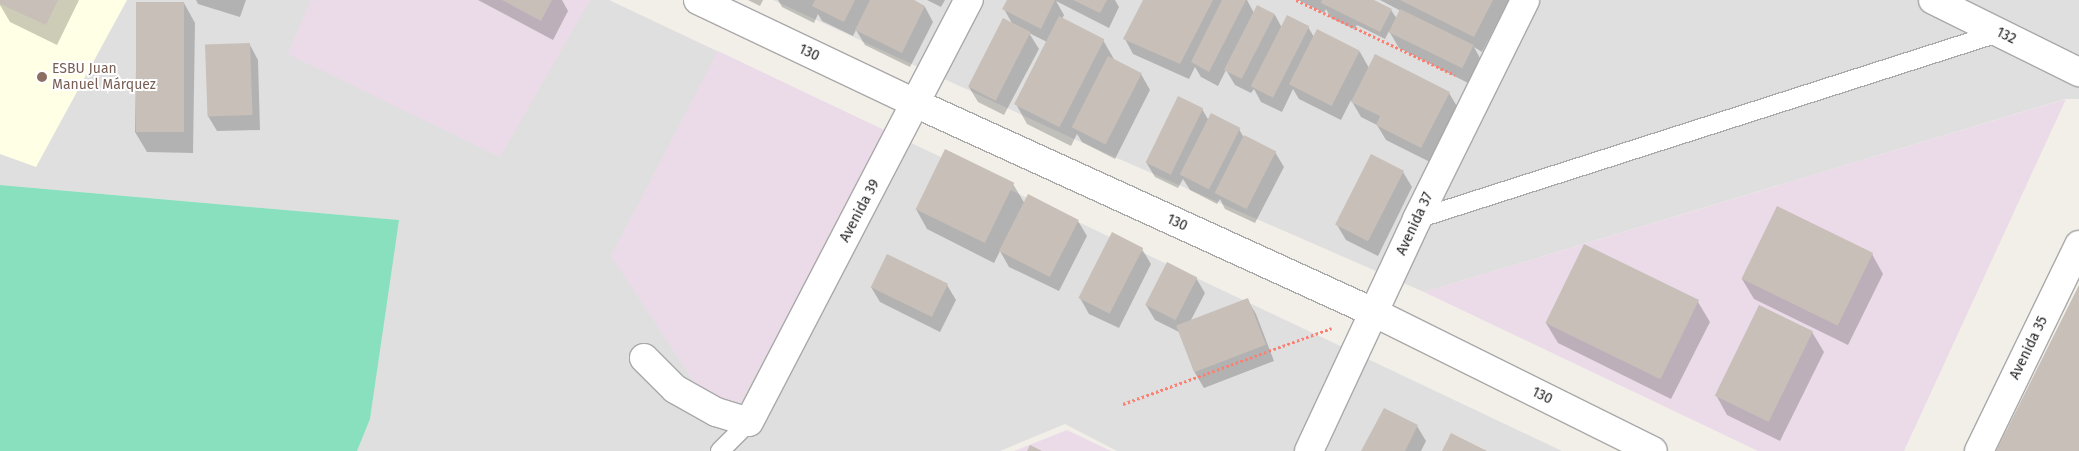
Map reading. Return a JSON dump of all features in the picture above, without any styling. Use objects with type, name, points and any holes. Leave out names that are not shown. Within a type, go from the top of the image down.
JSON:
[{"type":"street","name":"130","points":[[698,0],[917,104],[1375,313],[1645,449]]},
{"type":"street","name":"Avenida 39","points":[[749,422],[917,104],[969,0]]},
{"type":"street","name":"Avenida 37","points":[[1309,451],[1375,313],[1417,219],[1525,0]]},
{"type":"street","name":"132","points":[[1933,0],[2079,72]]},
{"type":"street","name":"Avenida 35","points":[[1979,451],[2079,245]]},
{"type":"street","points":[[644,358],[675,389],[716,412],[749,422]]},
{"type":"lane","points":[[1417,219],[1998,32]]},
{"type":"lane","points":[[720,451],[749,422]]},
{"type":"path","points":[[1296,0],[1481,87]]},
{"type":"path","points":[[1123,404],[1375,313]]},
{"type":"shaded area","points":[[0,0],[609,0],[1562,451],[1117,451],[1065,424],[1000,451],[357,451],[370,419],[398,220],[0,185]]},
{"type":"shaded area","name":"ESBU Juan Manuel Márquez","points":[[0,0],[127,0],[36,167],[0,154]]},
{"type":"shaded area","points":[[311,0],[590,0],[500,157],[288,54]]},
{"type":"shaded area","points":[[773,0],[2079,0],[2079,99],[2065,99],[1424,292],[1085,144]]},
{"type":"shaded area","points":[[718,51],[886,131],[726,430],[611,256]]},
{"type":"shaded area","points":[[2066,99],[1904,451],[1758,451],[1424,292]]},
{"type":"shaded area","points":[[1067,430],[1111,451],[1014,451]]},
{"type":"green space","points":[[0,185],[399,220],[370,419],[357,451],[0,451]]},
{"type":"building","points":[[0,0],[58,0],[46,25],[0,4]]},
{"type":"building","points":[[502,0],[552,0],[541,21]]},
{"type":"building","points":[[815,0],[855,0],[844,22],[812,6]]},
{"type":"building","points":[[870,0],[914,0],[925,6],[902,53],[855,30]]},
{"type":"building","points":[[1007,0],[1055,0],[1041,29],[1002,9]]},
{"type":"building","points":[[1073,0],[1107,0],[1100,13]]},
{"type":"building","points":[[1143,0],[1213,0],[1180,64],[1123,39]]},
{"type":"building","points":[[1222,0],[1246,0],[1209,72],[1191,62]]},
{"type":"building","points":[[1322,0],[1374,0],[1392,9],[1380,32],[1321,3]]},
{"type":"building","points":[[1400,0],[1493,0],[1474,37]]},
{"type":"building","points":[[136,2],[184,2],[184,132],[136,132]]},
{"type":"building","points":[[1257,5],[1275,14],[1242,79],[1224,70]]},
{"type":"building","points":[[1400,9],[1474,45],[1462,68],[1389,32]]},
{"type":"building","points":[[1287,15],[1309,26],[1273,98],[1251,86]]},
{"type":"building","points":[[1059,16],[1104,39],[1059,127],[1014,104]]},
{"type":"building","points":[[1003,18],[1031,32],[996,101],[968,87]]},
{"type":"building","points":[[1317,29],[1360,51],[1332,106],[1289,84]]},
{"type":"building","points":[[250,43],[253,115],[208,117],[205,45]]},
{"type":"building","points":[[1375,54],[1450,92],[1421,148],[1376,125],[1380,116],[1351,102]]},
{"type":"building","points":[[1108,56],[1142,73],[1106,145],[1072,127]]},
{"type":"building","points":[[1178,96],[1203,108],[1171,175],[1146,163]]},
{"type":"building","points":[[1211,113],[1240,128],[1209,189],[1180,174]]},
{"type":"building","points":[[1244,135],[1276,151],[1247,209],[1214,193]]},
{"type":"building","points":[[945,149],[1014,183],[985,243],[916,209]]},
{"type":"building","points":[[1371,154],[1404,171],[1368,241],[1335,224]]},
{"type":"building","points":[[1028,194],[1079,220],[1050,277],[999,251]]},
{"type":"building","points":[[1777,206],[1873,253],[1838,326],[1741,279]]},
{"type":"building","points":[[1112,232],[1143,248],[1110,314],[1078,298]]},
{"type":"building","points":[[1584,244],[1699,300],[1660,379],[1545,323]]},
{"type":"building","points":[[887,254],[948,284],[932,317],[871,287]]},
{"type":"building","points":[[1167,262],[1197,277],[1176,320],[1145,305]]},
{"type":"building","points":[[2079,285],[2079,451],[1996,451]]},
{"type":"building","points":[[1248,298],[1266,345],[1194,372],[1176,326]]},
{"type":"building","points":[[1759,305],[1813,331],[1769,422],[1715,396]]},
{"type":"building","points":[[1384,408],[1418,425],[1405,451],[1361,451]]},
{"type":"building","points":[[1451,433],[1487,451],[1442,451]]},
{"type":"building","points":[[1030,445],[1042,451],[1027,451]]},
{"type":"place","name":"ESBU Juan Manuel Márquez","points":[[42,77]]}]
